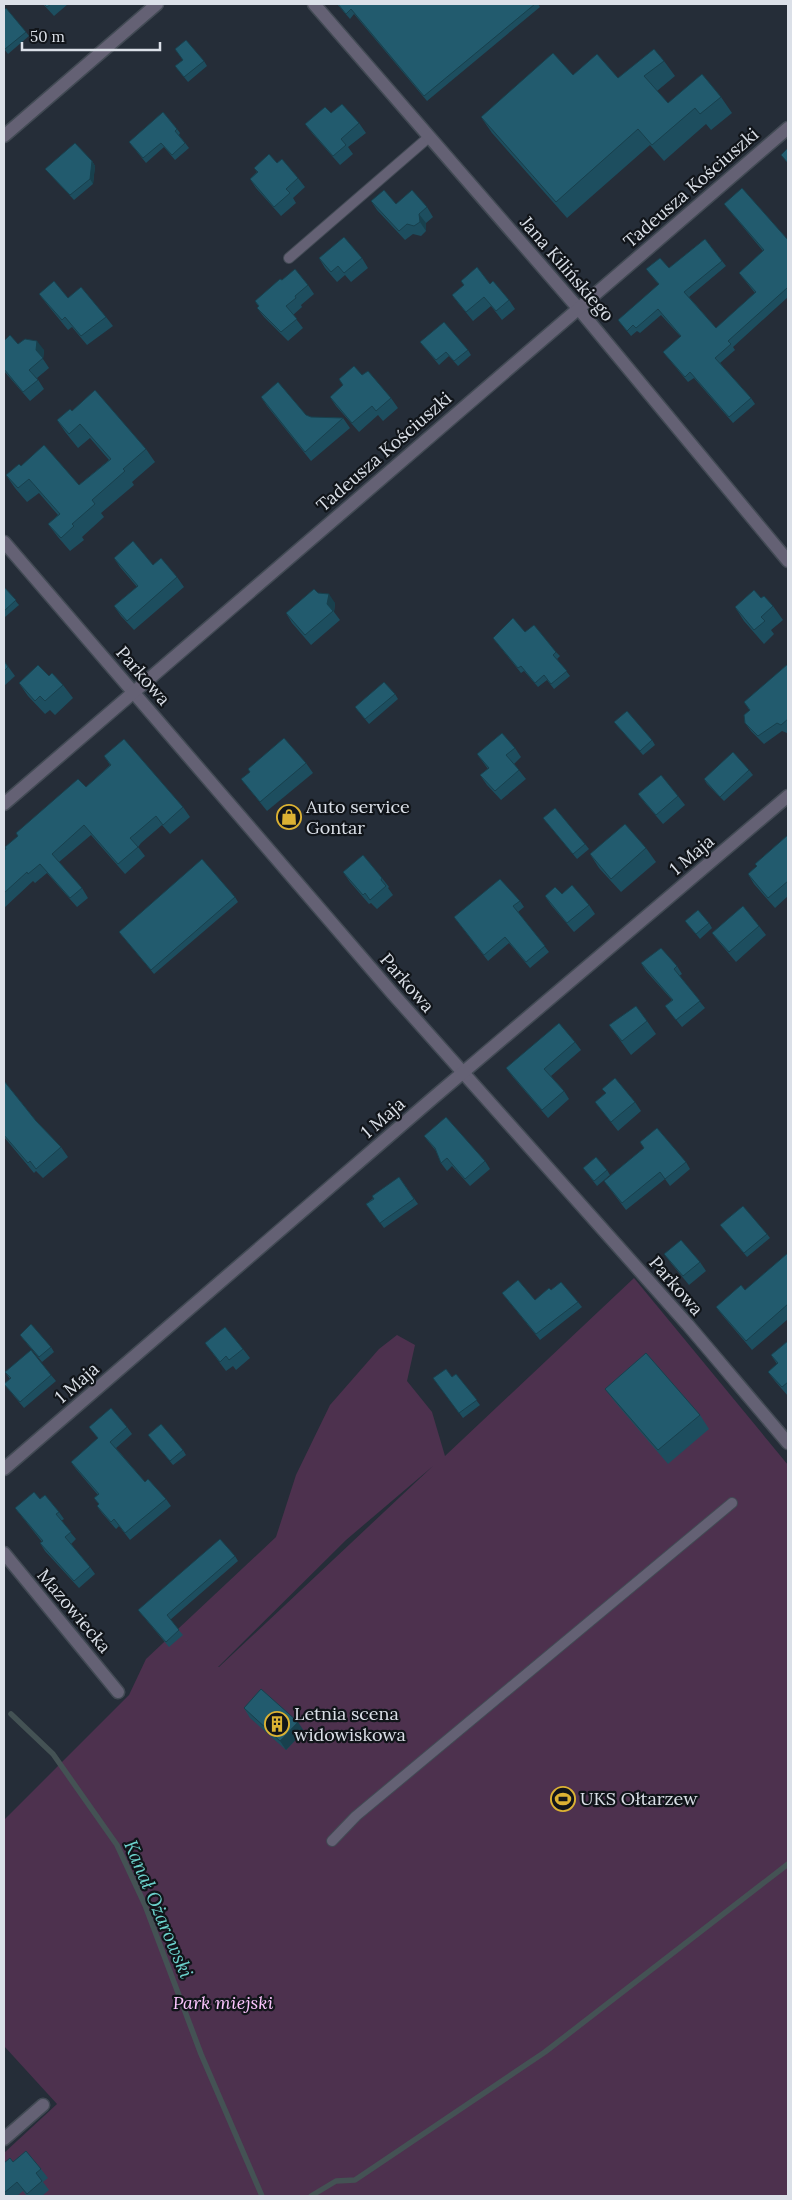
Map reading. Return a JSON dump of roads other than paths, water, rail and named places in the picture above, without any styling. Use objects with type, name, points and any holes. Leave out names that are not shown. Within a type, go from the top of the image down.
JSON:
[{"type":"street","points":[[4,136],[157,4]]},
{"type":"street","name":"Jana Kilińskiego","points":[[314,4],[578,308],[788,561]]},
{"type":"street","name":"Tadeusza Kościuszki","points":[[4,804],[788,128]]},
{"type":"street","name":"Parkowa","points":[[4,542],[464,1073],[688,1325],[788,1443]]},
{"type":"street","name":"1 Maja","points":[[4,1469],[788,796]]},
{"type":"street","name":"Mazowiecka","points":[[4,1554],[118,1692]]},
{"type":"street","points":[[4,2138],[43,2105]]},
{"type":"lane","points":[[289,258],[429,137]]},
{"type":"lane","points":[[332,1841],[356,1816],[732,1503]]},
{"type":"waterway","name":"Kanał Ożarowski","points":[[11,1714],[53,1754],[117,1845],[145,1905],[201,2054],[262,2196]]},
{"type":"waterway","points":[[311,2196],[336,2181],[355,2180],[545,2052],[788,1864]]},
{"type":"place","name":"Auto service Gontar","points":[[289,817]]},
{"type":"place","name":"Letnia scena widowiskowa","points":[[277,1724]]},
{"type":"place","name":"UKS Ołtarzew","points":[[563,1799]]},
{"type":"park label","name":"Park miejski","points":[[223,2003]]}]
